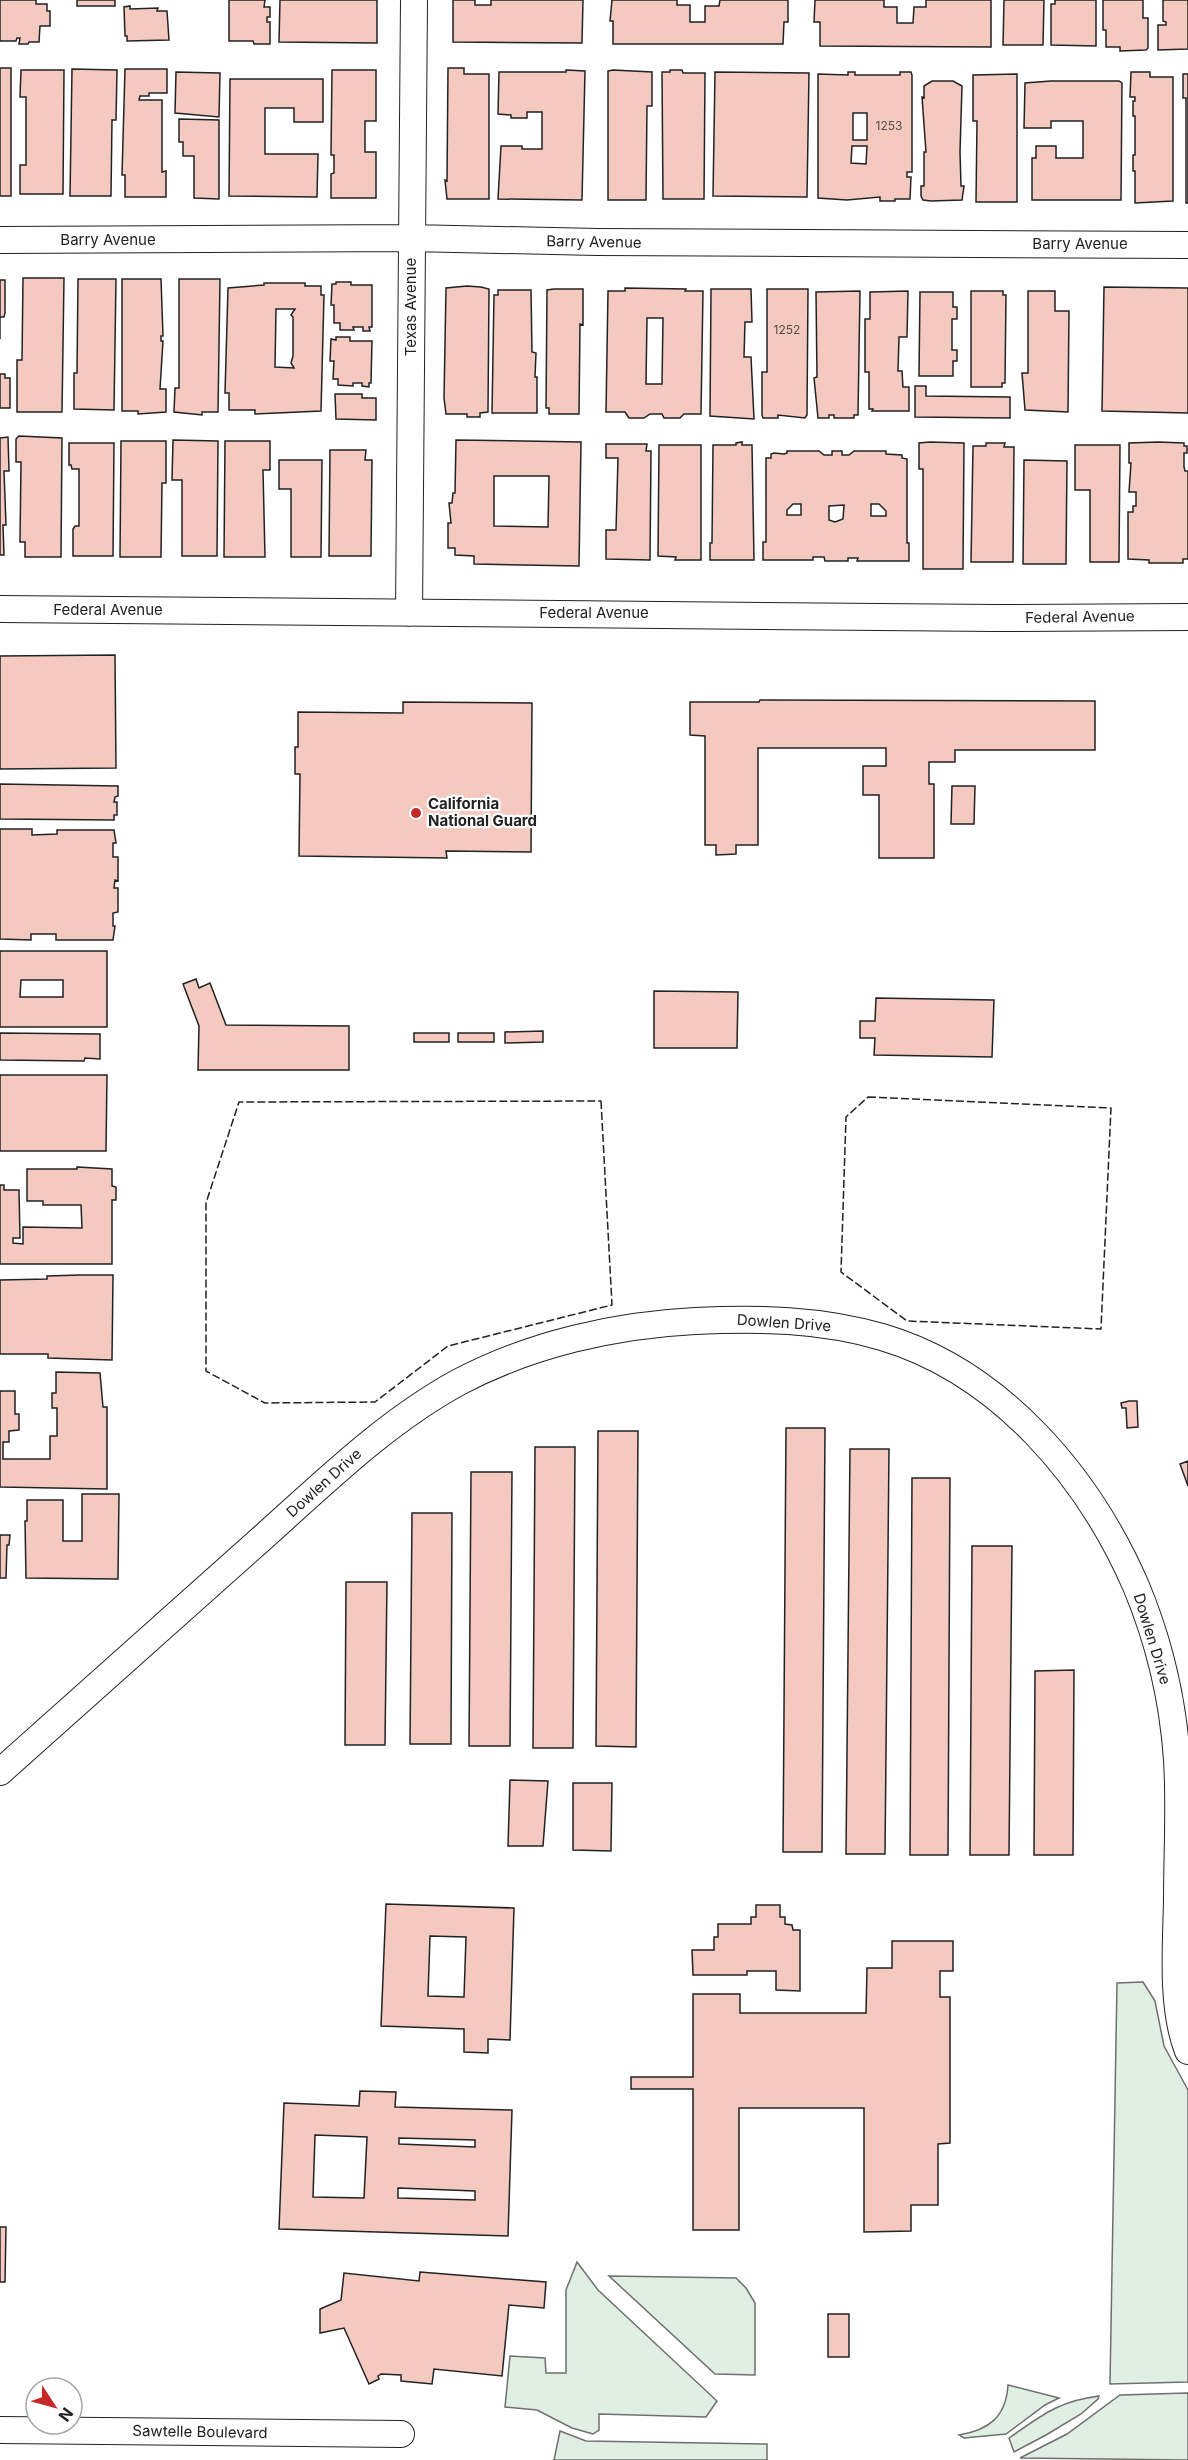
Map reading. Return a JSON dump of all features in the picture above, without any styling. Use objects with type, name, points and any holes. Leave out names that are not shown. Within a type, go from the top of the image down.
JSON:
[{"type":"street","name":"Texas Avenue","points":[[409,613],[414,0]]},
{"type":"street","name":"Barry Avenue","points":[[0,240],[411,238],[609,242],[1188,245]]},
{"type":"street","name":"Federal Avenue","points":[[0,609],[996,618],[1188,617]]},
{"type":"street","name":"Dowlen Drive","points":[[0,1772],[385,1429],[461,1381],[529,1353],[614,1329],[740,1318],[790,1320],[838,1327],[872,1335],[935,1358],[985,1388],[1031,1426],[1078,1485],[1101,1520],[1135,1586],[1160,1654],[1173,1715],[1178,1765],[1176,1961],[1179,2012],[1188,2051]]},
{"type":"street","name":"Sawtelle Boulevard","points":[[0,2430],[401,2434]]},
{"type":"green space","points":[[1143,1982],[1155,2001],[1164,2046],[1188,2090],[1188,2382],[1110,2384],[1117,1983]]},
{"type":"green space","points":[[577,2262],[598,2290],[717,2401],[706,2417],[599,2414],[599,2430],[593,2434],[572,2428],[537,2410],[505,2407],[510,2356],[545,2358],[546,2373],[566,2373],[566,2290]]},
{"type":"green space","points":[[609,2276],[736,2278],[746,2288],[755,2303],[755,2375],[715,2374]]},
{"type":"green space","points":[[1008,2385],[1059,2398],[1045,2405],[1006,2434],[964,2438],[959,2435],[979,2430],[1000,2414],[1007,2396]]},
{"type":"green space","points":[[1188,2393],[1188,2460],[1020,2458],[1067,2434],[1120,2395]]},
{"type":"green space","points":[[1099,2396],[1081,2414],[1014,2452],[1009,2438],[1031,2423],[1061,2406]]},
{"type":"green space","points":[[560,2431],[586,2441],[767,2444],[767,2460],[554,2460]]},
{"type":"building","points":[[0,0],[36,0],[36,4],[47,4],[47,11],[50,11],[50,26],[40,26],[39,42],[19,44],[20,38],[16,41],[0,41]]},
{"type":"building","points":[[77,0],[115,0],[115,6],[77,6]]},
{"type":"building","points":[[229,0],[265,0],[264,7],[270,7],[270,17],[267,17],[267,22],[270,22],[270,44],[229,41]]},
{"type":"building","points":[[280,0],[377,0],[377,43],[279,42]]},
{"type":"building","points":[[453,0],[475,0],[475,5],[491,5],[491,0],[583,0],[582,43],[453,42]]},
{"type":"building","points":[[612,0],[677,0],[677,5],[690,5],[690,22],[705,22],[705,6],[719,6],[720,0],[788,0],[788,22],[784,22],[783,44],[613,44],[613,21],[610,21]]},
{"type":"building","points":[[815,0],[884,0],[884,7],[897,7],[897,23],[913,23],[914,7],[926,7],[926,0],[991,0],[991,47],[820,46],[820,22],[814,22]]},
{"type":"building","points":[[1004,0],[1044,0],[1043,45],[1003,45]]},
{"type":"building","points":[[1055,0],[1096,0],[1096,46],[1051,45],[1051,4],[1055,4]]},
{"type":"building","points":[[1103,0],[1143,0],[1143,18],[1148,18],[1148,48],[1146,50],[1120,51],[1120,47],[1106,47],[1106,30],[1103,30]]},
{"type":"building","points":[[1163,0],[1188,0],[1188,49],[1158,50],[1158,25],[1166,25],[1163,21]]},
{"type":"building","points":[[130,6],[130,9],[158,8],[157,11],[167,11],[169,40],[127,41],[124,7]]},
{"type":"building","points":[[0,68],[11,68],[11,196],[0,196]]},
{"type":"building","points":[[448,68],[464,68],[464,74],[489,74],[489,199],[447,199],[445,180],[447,181]]},
{"type":"building","points":[[72,69],[117,70],[116,120],[112,120],[111,196],[70,196]]},
{"type":"building","points":[[125,69],[167,69],[167,93],[149,93],[149,96],[140,96],[139,100],[162,100],[162,172],[166,171],[166,197],[125,197],[125,175],[122,175]]},
{"type":"building","points":[[21,70],[64,70],[63,194],[20,194],[20,165],[26,165],[26,97],[20,97]]},
{"type":"building","points":[[332,70],[376,70],[376,121],[365,121],[365,152],[376,152],[376,198],[331,198],[331,174],[334,173],[334,155],[331,155]]},
{"type":"building","points":[[566,70],[585,71],[582,200],[498,199],[501,146],[542,149],[542,112],[527,112],[527,118],[511,118],[511,115],[498,114],[499,72],[566,72]]},
{"type":"building","points":[[670,70],[682,70],[683,73],[705,73],[704,199],[663,199],[662,72],[670,72]]},
{"type":"building","points":[[608,71],[652,72],[652,106],[647,106],[646,200],[608,200]]},
{"type":"building","points":[[176,72],[220,73],[219,117],[175,113]]},
{"type":"building","points":[[715,72],[809,73],[807,197],[713,196]]},
{"type":"building","points":[[848,72],[855,72],[855,75],[900,75],[900,72],[911,72],[912,172],[907,172],[907,177],[911,177],[910,199],[880,201],[880,197],[847,200],[818,198],[818,74],[848,75]],"holes":[[[853,113],[867,113],[867,140],[853,140]],[[852,146],[867,146],[866,164],[851,163]]]},
{"type":"building","points":[[1131,72],[1150,72],[1150,77],[1173,77],[1173,201],[1135,203],[1133,101],[1135,97],[1130,97]]},
{"type":"building","points":[[1017,74],[1017,202],[976,202],[977,121],[973,121],[973,75]]},
{"type":"building","points":[[1183,74],[1188,74],[1188,203],[1186,203],[1186,98],[1183,98]]},
{"type":"building","points":[[230,79],[323,79],[323,122],[294,122],[294,108],[265,108],[265,154],[318,154],[317,197],[229,196]]},
{"type":"building","points":[[932,81],[953,81],[962,86],[960,152],[961,186],[964,186],[962,200],[931,201],[923,200],[921,196],[921,186],[924,186],[924,152],[926,152],[922,97],[924,98],[924,86]]},
{"type":"building","points":[[1119,81],[1122,83],[1121,200],[1032,200],[1032,158],[1036,158],[1036,146],[1056,146],[1056,158],[1083,158],[1083,121],[1051,121],[1051,128],[1024,128],[1025,83]]},
{"type":"building","points":[[179,119],[219,120],[219,199],[194,198],[194,156],[183,156],[183,142],[179,142]]},
{"type":"building","points":[[23,278],[64,278],[62,412],[17,412],[17,360],[22,360]]},
{"type":"building","points":[[78,279],[116,279],[114,410],[74,409],[74,373],[77,373]]},
{"type":"building","points":[[122,279],[161,279],[163,336],[161,336],[161,341],[163,341],[160,389],[166,389],[166,412],[138,414],[138,411],[122,411]]},
{"type":"building","points":[[179,279],[220,279],[218,412],[202,412],[202,415],[174,412],[175,388],[179,388]]},
{"type":"building","points":[[0,280],[5,280],[4,317],[0,317]]},
{"type":"building","points":[[336,282],[372,285],[372,327],[369,327],[370,331],[363,331],[363,327],[353,327],[354,330],[340,330],[340,323],[334,323],[334,305],[331,305],[332,284]]},
{"type":"building","points":[[264,283],[305,283],[305,286],[321,286],[321,295],[324,295],[321,411],[255,414],[255,410],[229,410],[229,393],[225,393],[228,288],[264,285]],"holes":[[[276,309],[295,309],[291,315],[293,317],[291,363],[294,368],[275,367]]]},
{"type":"building","points":[[467,286],[489,289],[488,412],[480,413],[480,417],[467,417],[467,414],[446,414],[444,398],[446,288]]},
{"type":"building","points":[[1104,287],[1188,288],[1188,413],[1102,411]]},
{"type":"building","points":[[625,288],[703,291],[701,414],[684,414],[680,418],[664,418],[662,414],[650,414],[644,418],[629,418],[625,412],[606,412],[608,291],[625,291]],"holes":[[[647,318],[663,318],[662,384],[646,384]]]},
{"type":"building","points":[[583,289],[583,325],[580,324],[579,414],[549,414],[549,408],[546,408],[547,290]]},
{"type":"building","points":[[711,289],[751,289],[752,322],[745,322],[744,357],[751,357],[754,419],[710,416]]},
{"type":"building","points":[[767,289],[808,289],[807,415],[805,418],[778,415],[778,418],[763,418],[762,415],[762,372],[767,372]]},
{"type":"building","points":[[498,290],[531,290],[532,352],[536,353],[537,413],[492,413],[494,295],[498,295]]},
{"type":"building","points":[[860,291],[858,415],[854,415],[854,418],[834,418],[834,415],[829,415],[829,418],[818,418],[814,378],[817,377],[816,292]]},
{"type":"building","points":[[908,291],[907,337],[899,337],[898,371],[902,371],[903,387],[909,387],[909,411],[872,411],[873,409],[869,409],[869,372],[865,372],[865,319],[870,319],[870,292]]},
{"type":"building","points":[[971,291],[1003,291],[1003,295],[1006,295],[1005,383],[1002,383],[1002,387],[971,387]]},
{"type":"building","points":[[1028,291],[1055,291],[1055,311],[1069,311],[1068,412],[1025,410],[1022,373],[1028,373]]},
{"type":"building","points":[[920,292],[953,292],[953,307],[957,307],[957,319],[952,319],[952,350],[957,350],[957,361],[953,361],[953,376],[919,376]]},
{"type":"building","points":[[336,337],[350,337],[350,341],[372,341],[369,387],[362,386],[362,383],[353,383],[353,386],[338,385],[338,379],[333,379],[334,361],[330,361],[331,339],[336,340]]},
{"type":"building","points":[[0,374],[5,374],[5,378],[10,378],[10,408],[0,408]]},
{"type":"building","points":[[915,386],[926,386],[926,396],[1010,397],[1010,418],[915,417]]},
{"type":"building","points":[[335,394],[362,394],[362,398],[376,398],[376,420],[336,419]]},
{"type":"building","points":[[19,436],[62,438],[61,557],[25,557],[25,542],[20,542],[21,462],[16,462],[16,439]]},
{"type":"building","points":[[8,437],[9,471],[4,471],[6,525],[3,525],[4,555],[0,555],[0,438]]},
{"type":"building","points":[[173,440],[218,441],[217,556],[182,556],[182,480],[172,480]]},
{"type":"building","points":[[456,440],[581,442],[579,566],[474,564],[474,556],[455,555],[455,548],[448,548],[448,523],[451,523],[449,503],[452,503],[453,493],[455,493]],"holes":[[[494,476],[549,476],[548,527],[494,526]]]},
{"type":"building","points":[[121,441],[166,441],[166,483],[162,483],[161,557],[120,557]]},
{"type":"building","points":[[225,441],[270,441],[270,470],[263,470],[265,557],[224,557]]},
{"type":"building","points":[[742,442],[742,445],[752,445],[754,560],[710,560],[713,445],[736,445]]},
{"type":"building","points":[[69,443],[114,443],[113,556],[73,556],[73,529],[79,526],[79,469],[72,469],[69,465]]},
{"type":"building","points":[[919,443],[964,443],[963,569],[923,569],[923,469],[919,469]]},
{"type":"building","points":[[986,443],[1005,443],[1004,447],[1014,447],[1013,562],[971,562],[973,446],[986,446]]},
{"type":"building","points":[[1129,443],[1184,443],[1184,446],[1187,446],[1187,453],[1184,453],[1184,467],[1185,471],[1188,471],[1188,559],[1183,559],[1183,563],[1149,563],[1149,560],[1128,559],[1128,512],[1133,512],[1133,506],[1136,506],[1136,492],[1129,492],[1131,463],[1129,463]]},
{"type":"building","points":[[606,444],[647,444],[646,451],[651,451],[650,560],[606,559],[606,530],[616,530],[618,458],[606,458]]},
{"type":"building","points":[[659,445],[701,445],[701,560],[675,560],[676,557],[658,556]]},
{"type":"building","points":[[1075,445],[1120,445],[1119,562],[1090,562],[1090,490],[1075,490]]},
{"type":"building","points":[[330,450],[366,450],[365,460],[372,460],[371,556],[329,556]]},
{"type":"building","points":[[787,451],[819,451],[824,455],[832,455],[832,451],[842,451],[842,455],[849,455],[854,451],[886,451],[886,454],[902,455],[902,458],[907,459],[909,561],[857,561],[858,558],[848,558],[848,561],[825,561],[824,557],[813,557],[813,560],[763,560],[763,542],[766,542],[766,458],[771,458],[771,454],[774,453],[787,453]],"holes":[[[793,504],[801,504],[801,515],[787,515],[787,510]],[[871,504],[879,504],[886,511],[886,516],[871,516]],[[844,505],[843,519],[835,522],[829,520],[829,506]]]},
{"type":"building","points":[[279,460],[322,460],[321,557],[291,557],[291,489],[279,489]]},
{"type":"building","points":[[1024,460],[1067,461],[1066,564],[1023,564]]},
{"type":"building","points":[[115,655],[116,768],[0,769],[0,656]]},
{"type":"building","points":[[760,700],[1095,701],[1095,750],[955,750],[955,762],[929,762],[929,784],[934,784],[934,858],[879,858],[879,795],[863,795],[863,766],[886,766],[886,748],[758,748],[758,845],[736,845],[736,854],[716,855],[716,845],[705,845],[705,736],[690,735],[690,702],[759,702]]},
{"type":"building","name":"California National Guard","points":[[403,702],[532,703],[531,852],[446,851],[447,858],[299,856],[300,774],[295,774],[298,712],[403,713]]},
{"type":"building","points":[[0,784],[118,786],[118,796],[115,797],[114,802],[117,802],[117,815],[114,815],[114,820],[0,819]]},
{"type":"building","points":[[952,786],[975,786],[974,824],[951,824]]},
{"type":"building","points":[[0,829],[32,829],[32,835],[57,834],[57,830],[114,830],[116,843],[113,843],[113,857],[118,857],[118,881],[115,880],[114,888],[118,888],[118,912],[113,913],[113,926],[115,926],[113,940],[56,940],[56,934],[31,934],[31,940],[0,939]]},
{"type":"building","points":[[0,951],[107,951],[107,1027],[0,1027]],"holes":[[[21,980],[63,980],[63,997],[20,997]]]},
{"type":"building","points":[[196,979],[199,988],[210,983],[226,1025],[349,1026],[349,1070],[198,1070],[199,1026],[183,984]]},
{"type":"building","points":[[654,991],[738,992],[737,1048],[654,1048]]},
{"type":"building","points":[[876,998],[994,1000],[992,1057],[874,1055],[875,1038],[860,1038],[860,1021],[875,1021]]},
{"type":"building","points":[[543,1031],[543,1042],[505,1043],[505,1032]]},
{"type":"building","points":[[0,1033],[100,1034],[100,1059],[85,1058],[84,1061],[0,1060]]},
{"type":"building","points":[[414,1033],[449,1033],[449,1042],[414,1042]]},
{"type":"building","points":[[458,1033],[494,1033],[494,1042],[458,1042]]},
{"type":"building","points":[[0,1075],[107,1075],[106,1151],[0,1151]]},
{"type":"building","points":[[77,1167],[112,1169],[112,1186],[116,1187],[116,1200],[112,1200],[112,1264],[0,1264],[0,1185],[4,1185],[4,1190],[19,1190],[20,1238],[13,1238],[13,1243],[23,1244],[23,1227],[82,1228],[81,1205],[43,1205],[43,1201],[27,1201],[27,1169],[77,1169]]},
{"type":"building","points":[[113,1275],[112,1360],[48,1358],[48,1354],[0,1354],[0,1280],[47,1279],[47,1276]]},
{"type":"building","points":[[56,1372],[100,1373],[103,1407],[107,1407],[107,1489],[0,1487],[0,1391],[15,1391],[15,1414],[19,1414],[19,1430],[9,1431],[9,1442],[3,1442],[3,1459],[50,1459],[50,1436],[57,1436],[57,1408],[52,1408],[52,1393],[56,1393]]},
{"type":"building","points":[[1137,1401],[1138,1427],[1127,1428],[1126,1408],[1122,1408],[1121,1403]]},
{"type":"building","points":[[786,1428],[825,1428],[822,1852],[783,1852]]},
{"type":"building","points":[[598,1431],[638,1431],[636,1747],[596,1746]]},
{"type":"building","points":[[535,1447],[575,1447],[573,1748],[533,1748]]},
{"type":"building","points":[[850,1449],[889,1449],[885,1854],[846,1854]]},
{"type":"building","points":[[1188,1461],[1188,1486],[1180,1464]]},
{"type":"building","points":[[471,1472],[512,1472],[510,1746],[469,1746]]},
{"type":"building","points":[[912,1478],[950,1478],[948,1855],[910,1855]]},
{"type":"building","points":[[82,1494],[119,1494],[118,1579],[26,1578],[27,1500],[63,1500],[63,1541],[82,1541]]},
{"type":"building","points":[[412,1513],[452,1513],[451,1744],[410,1744]]},
{"type":"building","points":[[0,1535],[10,1535],[9,1545],[7,1545],[6,1578],[0,1578]]},
{"type":"building","points":[[972,1546],[1012,1546],[1009,1855],[970,1855]]},
{"type":"building","points":[[346,1582],[387,1582],[385,1745],[345,1745]]},
{"type":"building","points":[[1074,1670],[1073,1855],[1034,1855],[1035,1671]]},
{"type":"building","points":[[510,1780],[548,1781],[543,1846],[508,1846]]},
{"type":"building","points":[[573,1783],[612,1783],[611,1851],[573,1850]]},
{"type":"building","points":[[386,1904],[514,1908],[510,2040],[488,2039],[488,2053],[464,2052],[464,2029],[381,2026]],"holes":[[[430,1936],[466,1937],[464,1997],[428,1996]]]},
{"type":"building","points":[[756,1905],[780,1905],[780,1917],[785,1917],[785,1924],[792,1925],[793,1930],[800,1930],[800,1991],[776,1990],[776,1971],[747,1971],[747,1975],[693,1975],[692,1950],[714,1950],[714,1937],[718,1937],[718,1924],[751,1924],[751,1917],[756,1917]]},
{"type":"building","points":[[892,1941],[953,1941],[953,1971],[940,1971],[940,1997],[950,1997],[950,2143],[938,2144],[938,2205],[911,2205],[911,2231],[864,2232],[864,2108],[739,2108],[739,2230],[693,2230],[693,2089],[631,2089],[631,2077],[693,2077],[693,1994],[740,1994],[740,2013],[866,2013],[867,1968],[892,1968]]},
{"type":"building","points":[[360,2091],[396,2092],[395,2107],[512,2110],[508,2236],[279,2229],[284,2103],[359,2106]],"holes":[[[315,2135],[367,2137],[364,2198],[313,2197]],[[399,2138],[475,2140],[475,2147],[399,2144]],[[398,2188],[475,2191],[475,2200],[398,2198]]]},
{"type":"building","points":[[0,2227],[6,2227],[5,2282],[0,2282]]},
{"type":"building","points":[[420,2272],[546,2282],[544,2308],[509,2305],[502,2376],[434,2369],[432,2384],[401,2381],[401,2375],[381,2374],[378,2376],[379,2379],[369,2384],[344,2328],[320,2333],[320,2309],[341,2300],[344,2273],[419,2281]]},
{"type":"building","points":[[828,2314],[849,2314],[849,2357],[828,2357]]},
{"type":"fence","points":[[868,1097],[1111,1108],[1101,1329],[907,1321],[841,1272],[846,1117],[868,1097]]},
{"type":"fence","points":[[601,1101],[612,1305],[448,1346],[375,1402],[265,1403],[206,1371],[206,1203],[239,1102],[601,1101]]},
{"type":"place","name":"California National Guard","points":[[416,813]]}]
